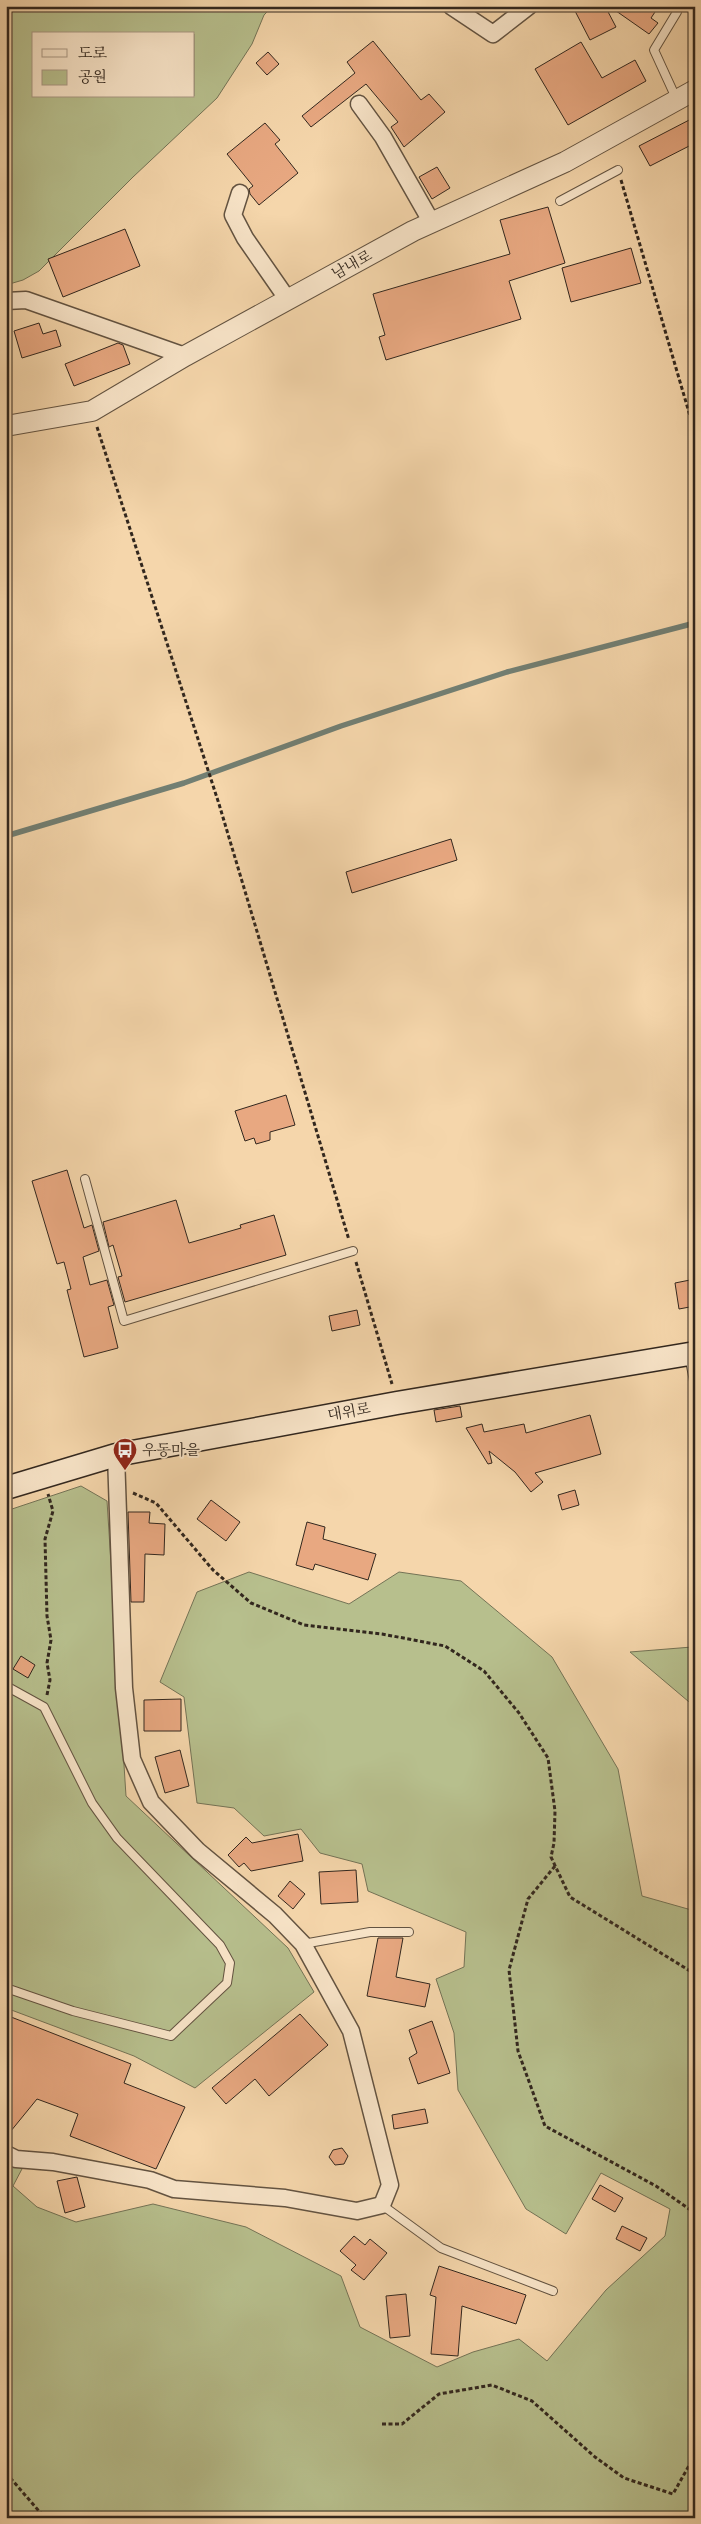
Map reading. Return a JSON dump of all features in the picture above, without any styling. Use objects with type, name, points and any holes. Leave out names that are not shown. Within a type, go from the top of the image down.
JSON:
[{"type":"main road","name":"대위로","points":[[6,1488],[116,1455],[397,1404],[692,1354]]},
{"type":"street","points":[[451,6],[493,34],[529,6]]},
{"type":"street","name":"남내로","points":[[6,426],[92,411],[185,356],[432,223],[566,162],[695,90]]},
{"type":"street","points":[[359,104],[383,137],[432,223]]},
{"type":"street","points":[[240,193],[233,215],[245,238],[288,300]]},
{"type":"street","points":[[6,300],[26,300],[185,356]]},
{"type":"street","points":[[6,2154],[16,2159],[54,2162],[150,2180],[174,2190],[285,2198],[357,2211],[382,2205],[390,2185],[351,2031],[303,1944],[275,1915],[198,1851],[151,1802],[132,1759],[124,1688],[119,1486],[116,1455]]},
{"type":"lane","points":[[677,12],[654,50],[677,100]]},
{"type":"lane","points":[[560,201],[618,170]]},
{"type":"lane","points":[[85,1179],[124,1321],[352,1251]]},
{"type":"lane","points":[[692,1354],[695,1386]]},
{"type":"lane","points":[[6,1686],[44,1707],[92,1803],[117,1838],[220,1945],[230,1963],[227,1983],[171,2036],[73,2011],[6,1988]]},
{"type":"lane","points":[[303,1944],[370,1932],[409,1932]]},
{"type":"lane","points":[[382,2205],[441,2248],[553,2291]]},
{"type":"path","points":[[618,170],[695,433]]},
{"type":"path","points":[[92,411],[212,781],[397,1404]]},
{"type":"path","points":[[43,1477],[53,1512],[45,1539],[47,1616],[51,1640],[48,1663],[50,1680],[44,1707]]},
{"type":"path","points":[[119,1486],[156,1503],[213,1570],[250,1603],[304,1625],[382,1634],[445,1646],[484,1672],[519,1713],[548,1758],[555,1811],[554,1843],[551,1857],[570,1897],[695,1974]]},
{"type":"path","points":[[555,1866],[528,1899],[509,1970],[518,2050],[546,2126],[656,2186],[695,2213]]},
{"type":"path","points":[[382,2424],[402,2424],[439,2394],[492,2385],[532,2401],[596,2457],[624,2478],[673,2494],[695,2455]]},
{"type":"path","points":[[6,2473],[45,2518]]},
{"type":"green space","points":[[6,6],[273,6],[264,15],[252,44],[217,98],[133,177],[39,271],[23,280],[6,285]]},
{"type":"green space","points":[[81,1486],[107,1501],[126,1796],[288,1948],[314,1992],[195,2088],[134,2056],[6,2008],[6,1511]]},
{"type":"green space","points":[[249,1572],[349,1604],[399,1572],[461,1581],[552,1657],[618,1769],[642,1896],[695,1911],[695,2518],[6,2518],[6,2160],[23,2167],[13,2186],[37,2207],[76,2222],[153,2204],[246,2227],[341,2276],[360,2327],[437,2367],[473,2352],[519,2339],[547,2361],[606,2290],[665,2236],[670,2209],[601,2173],[566,2234],[526,2209],[458,2090],[454,2033],[436,1979],[464,1967],[466,1932],[368,1891],[362,1864],[320,1853],[301,1829],[264,1836],[234,1808],[197,1803],[184,1697],[160,1682],[197,1592]]},
{"type":"green space","points":[[695,1645],[695,1707],[630,1652],[692,1647]]},
{"type":"building","points":[[584,6],[605,6],[616,27],[590,40],[575,11]]},
{"type":"building","points":[[609,6],[659,6],[651,18],[658,23],[649,34]]},
{"type":"building","points":[[373,41],[421,100],[429,94],[445,112],[404,147],[391,127],[398,122],[366,84],[311,127],[302,116],[355,73],[347,62]]},
{"type":"building","points":[[581,42],[602,78],[635,60],[646,81],[568,125],[535,69]]},
{"type":"building","points":[[268,52],[279,64],[267,75],[256,63]]},
{"type":"building","points":[[695,117],[695,143],[650,166],[639,146]]},
{"type":"building","points":[[265,123],[280,140],[275,144],[298,173],[259,205],[250,194],[249,189],[253,186],[227,154]]},
{"type":"building","points":[[437,167],[450,188],[432,199],[419,177]]},
{"type":"building","points":[[548,207],[565,263],[509,281],[521,319],[386,360],[379,337],[385,335],[373,294],[510,254],[500,220]]},
{"type":"building","points":[[125,229],[140,266],[63,297],[48,259]]},
{"type":"building","points":[[631,248],[641,283],[571,302],[562,268]]},
{"type":"building","points":[[39,323],[43,334],[56,330],[61,346],[22,358],[14,331]]},
{"type":"building","points":[[118,343],[123,345],[130,364],[74,386],[65,364]]},
{"type":"building","points":[[451,839],[457,860],[352,893],[346,872]]},
{"type":"building","points":[[286,1095],[295,1125],[270,1132],[270,1140],[256,1144],[254,1138],[245,1141],[235,1111]]},
{"type":"building","points":[[67,1170],[84,1228],[92,1225],[99,1251],[83,1257],[90,1285],[107,1280],[114,1305],[108,1307],[118,1348],[84,1357],[67,1290],[71,1289],[64,1262],[57,1264],[32,1181]]},
{"type":"building","points":[[176,1200],[189,1243],[241,1228],[240,1225],[274,1215],[286,1255],[125,1302],[118,1277],[122,1276],[113,1245],[109,1247],[103,1222]]},
{"type":"building","points":[[695,1279],[695,1306],[679,1309],[675,1283]]},
{"type":"building","points":[[357,1310],[360,1325],[332,1331],[329,1316]]},
{"type":"building","points":[[460,1406],[462,1417],[436,1422],[434,1410]]},
{"type":"building","points":[[590,1415],[601,1454],[535,1473],[543,1482],[531,1492],[515,1472],[489,1451],[492,1463],[488,1464],[466,1428],[482,1424],[484,1432],[524,1424],[526,1433]]},
{"type":"building","points":[[575,1490],[579,1505],[562,1510],[558,1495]]},
{"type":"building","points":[[211,1500],[240,1522],[226,1541],[197,1519]]},
{"type":"building","points":[[128,1512],[150,1512],[149,1523],[165,1524],[164,1555],[145,1554],[144,1602],[131,1602]]},
{"type":"building","points":[[307,1522],[325,1527],[323,1539],[376,1554],[368,1580],[315,1564],[313,1570],[296,1565]]},
{"type":"building","points":[[21,1656],[35,1665],[28,1678],[13,1669]]},
{"type":"building","points":[[181,1699],[181,1731],[144,1731],[144,1700]]},
{"type":"building","points":[[180,1750],[189,1786],[165,1793],[155,1757]]},
{"type":"building","points":[[298,1834],[303,1861],[251,1871],[244,1863],[239,1867],[228,1855],[246,1837],[252,1843]]},
{"type":"building","points":[[356,1870],[358,1902],[321,1904],[319,1872]]},
{"type":"building","points":[[290,1881],[305,1894],[293,1909],[278,1896]]},
{"type":"building","points":[[378,1938],[403,1938],[396,1977],[430,1984],[425,2007],[367,1996]]},
{"type":"building","points":[[300,2014],[328,2045],[269,2096],[255,2079],[226,2104],[212,2088]]},
{"type":"building","points":[[6,2015],[131,2064],[124,2083],[185,2107],[156,2169],[70,2136],[78,2114],[37,2099],[6,2137]]},
{"type":"building","points":[[432,2021],[450,2073],[418,2084],[409,2058],[417,2053],[409,2030]]},
{"type":"building","points":[[425,2109],[428,2123],[394,2129],[392,2115]]},
{"type":"building","points":[[342,2148],[348,2156],[344,2164],[335,2165],[329,2157],[333,2150]]},
{"type":"building","points":[[77,2177],[85,2207],[65,2213],[57,2181]]},
{"type":"building","points":[[600,2185],[623,2198],[615,2212],[592,2199]]},
{"type":"building","points":[[622,2226],[647,2238],[640,2251],[616,2239]]},
{"type":"building","points":[[354,2236],[365,2245],[370,2239],[387,2253],[364,2280],[351,2270],[356,2265],[340,2251]]},
{"type":"building","points":[[439,2266],[526,2295],[516,2324],[462,2306],[458,2356],[431,2354],[436,2297],[430,2295]]},
{"type":"building","points":[[406,2294],[410,2336],[390,2338],[386,2296]]},
{"type":"waterway","points":[[6,836],[184,783],[341,726],[507,672],[695,623]]},
{"type":"place","name":"우동마을","points":[[125,1471]]}]
